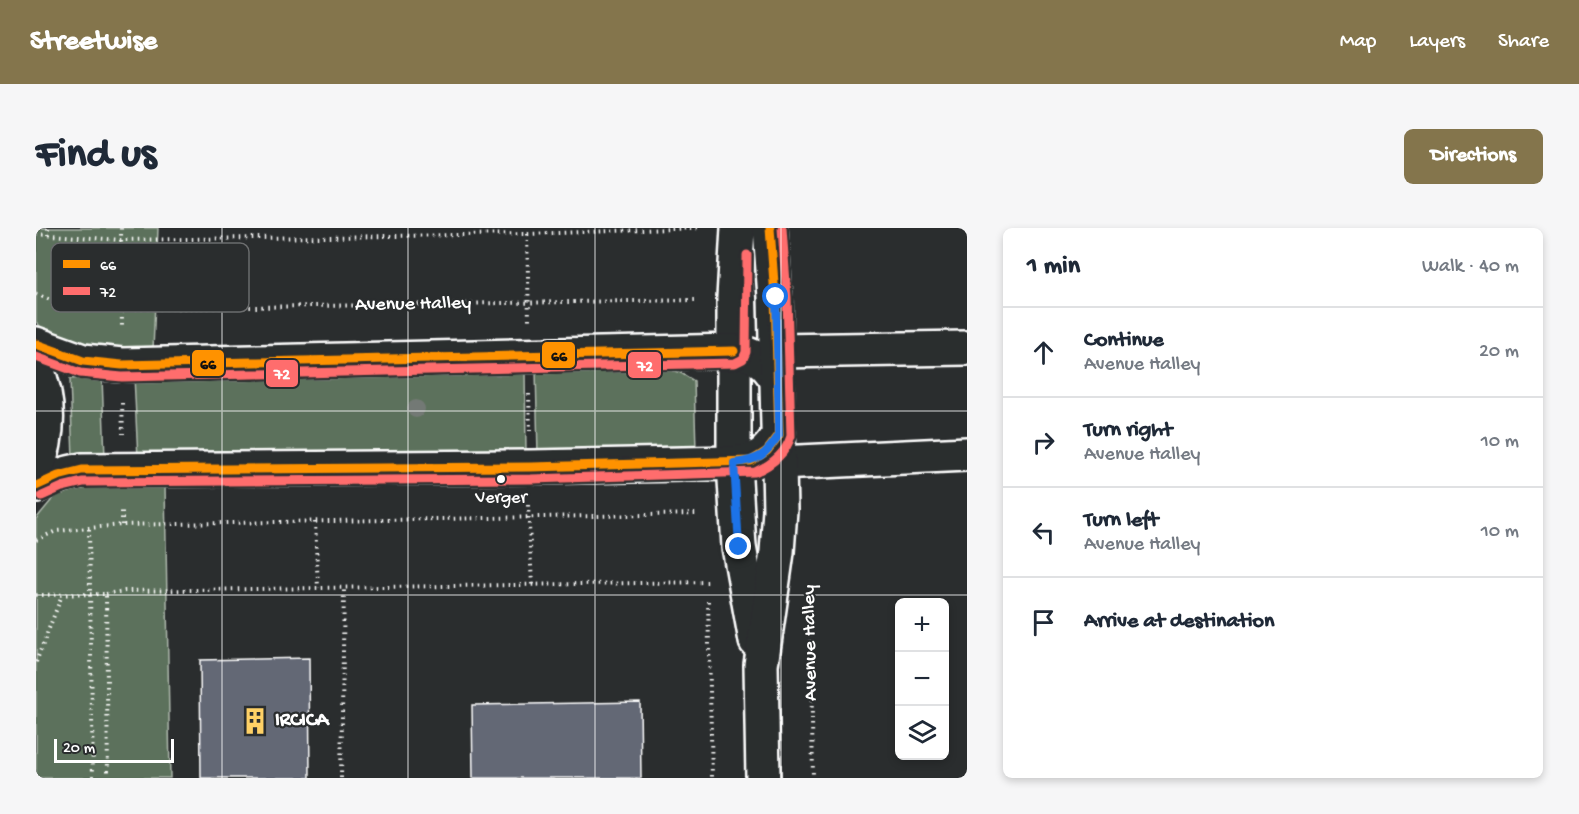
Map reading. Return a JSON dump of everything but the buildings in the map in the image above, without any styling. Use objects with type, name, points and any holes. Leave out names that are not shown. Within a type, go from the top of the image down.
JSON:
[{"type":"street","name":"Avenue Halley","points":[[738,228],[735,254],[734,463],[739,547],[761,665]]},
{"type":"street","name":"Avenue Halley","points":[[763,778],[761,665],[777,552],[780,510],[776,297],[770,228]]},
{"type":"street","points":[[36,344],[83,361],[122,365],[734,351],[757,356],[768,366],[967,348]]},
{"type":"street","points":[[36,367],[44,391],[48,424],[44,449],[36,472]]},
{"type":"street","points":[[36,486],[64,473],[82,470],[531,467],[734,463],[751,461],[761,457],[769,450],[779,449],[967,454]]},
{"type":"path","points":[[48,228],[48,235]]},
{"type":"path","points":[[121,228],[122,240]]},
{"type":"path","points":[[471,228],[471,235]]},
{"type":"path","points":[[36,234],[122,240],[526,234],[705,228]]},
{"type":"path","points":[[526,234],[531,467],[527,518],[532,585]]},
{"type":"path","name":"Avenue Halley","points":[[36,294],[51,300]]},
{"type":"path","name":"Avenue Halley","points":[[249,307],[705,300]]},
{"type":"path","points":[[36,540],[56,531],[122,525],[704,514]]},
{"type":"path","points":[[315,522],[318,588]]},
{"type":"path","points":[[89,529],[93,778]]},
{"type":"path","points":[[707,571],[712,778]]},
{"type":"path","points":[[36,595],[106,594],[125,591],[708,582]]},
{"type":"path","points":[[341,778],[344,588]]},
{"type":"path","points":[[106,594],[108,778]]},
{"type":"path","points":[[36,662],[62,595]]},
{"type":"path","name":"Avenue Halley","points":[[810,602],[813,778]]},
{"type":"green space","points":[[36,228],[158,228],[157,243],[51,243],[51,312],[155,312],[153,350],[90,348],[75,345],[48,333],[36,322]]},
{"type":"green space","points":[[664,368],[681,373],[694,381],[696,450],[538,454],[536,370]]},
{"type":"green space","points":[[525,371],[526,454],[138,458],[134,376]]},
{"type":"green space","points":[[102,377],[105,459],[73,458],[70,379]]},
{"type":"green space","points":[[165,485],[170,778],[36,778],[36,519],[60,490]]},
{"type":"transit line","name":"66","points":[[36,486],[58,476],[82,470],[531,467],[751,461],[767,451],[779,435],[775,297],[770,228]]},
{"type":"transit line","name":"72","points":[[42,496],[62,487],[83,482],[531,479],[755,472],[777,458],[786,448],[791,436],[787,297],[782,228]]},
{"type":"transit line","name":"72","points":[[36,357],[80,373],[122,377],[735,363],[743,359],[746,352],[747,255]]},
{"type":"transit line","name":"66","points":[[36,344],[83,361],[122,365],[734,351]]},
{"type":"place","name":"Verger","points":[[501,479]]},
{"type":"place","name":"IRCICA","points":[[255,721]]},
{"type":"route","points":[[739,547],[734,463],[761,457],[779,435],[776,297]]}]
